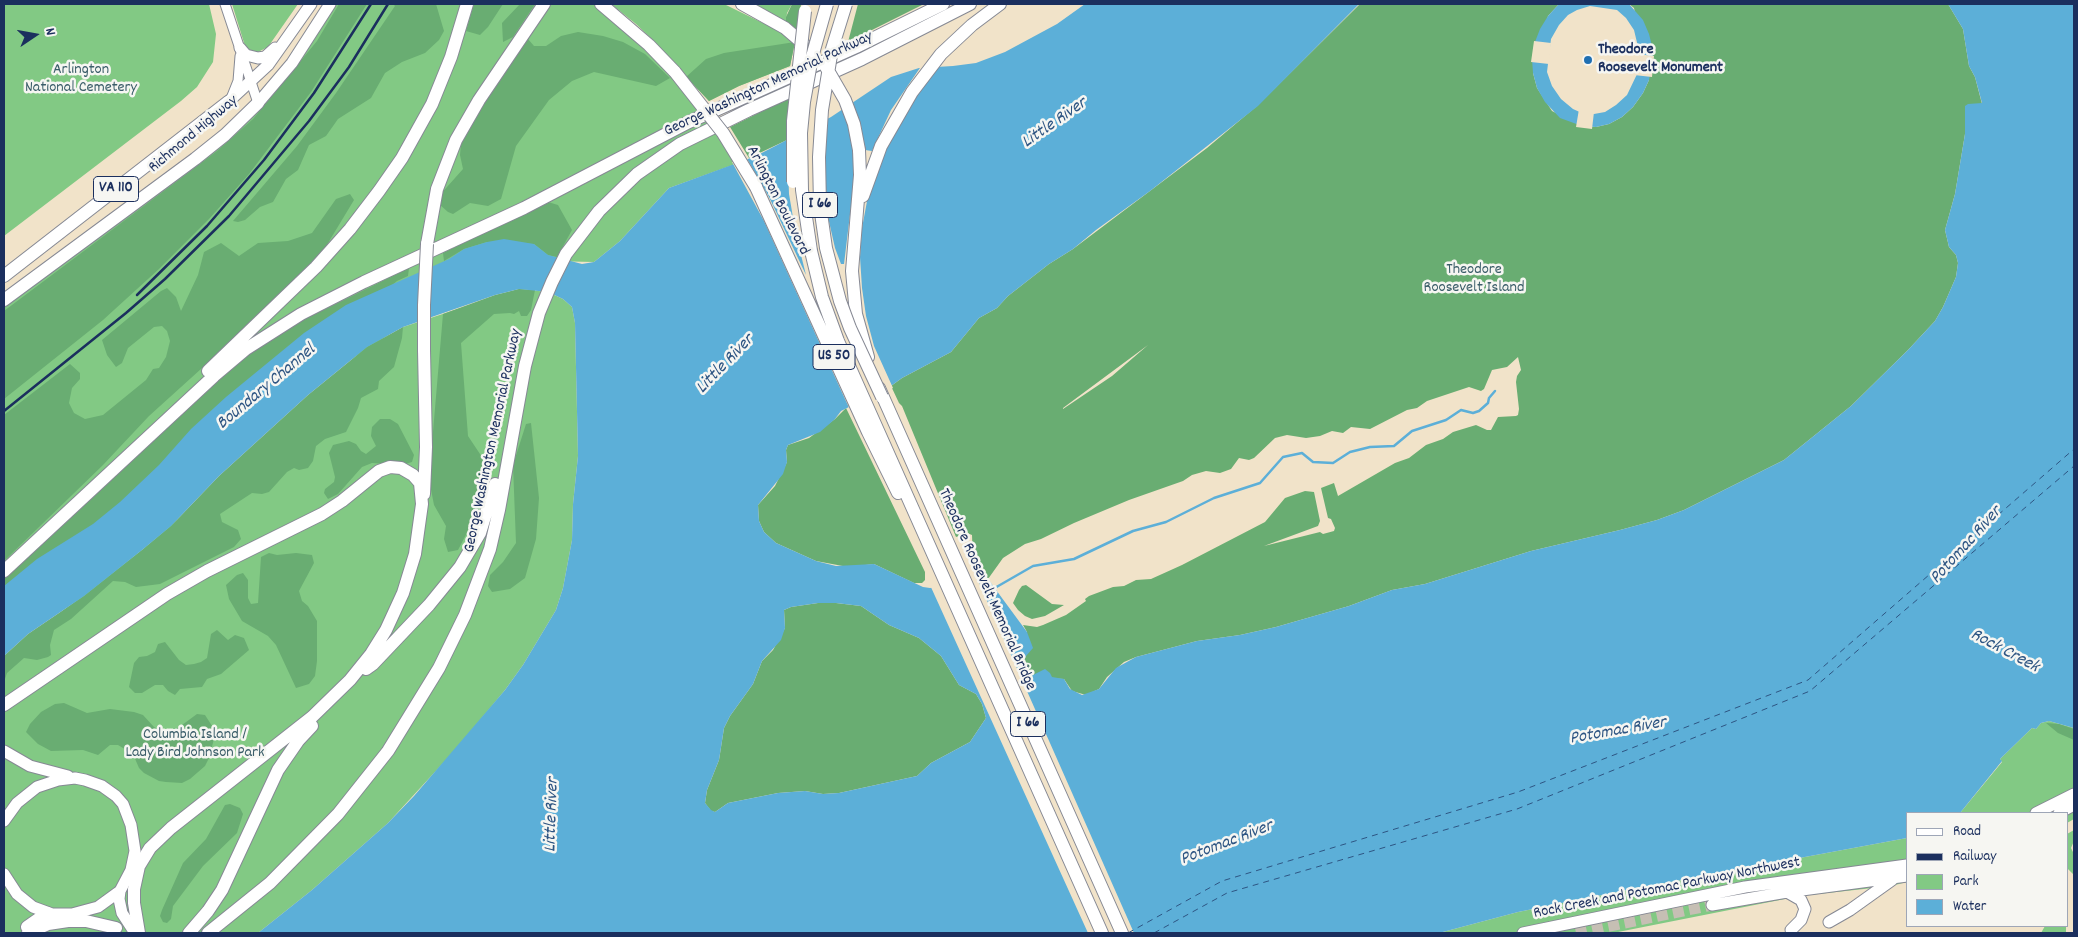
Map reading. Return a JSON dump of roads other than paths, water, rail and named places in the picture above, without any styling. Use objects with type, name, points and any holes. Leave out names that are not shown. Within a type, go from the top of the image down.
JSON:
[{"type":"highway","points":[[175,412],[201,377],[316,267],[350,229],[378,192],[402,158],[432,104],[451,57],[467,4]]},
{"type":"highway","points":[[139,933],[134,897],[137,872],[154,843],[280,743],[333,698],[350,680],[386,630],[403,593],[415,554],[426,481],[424,297],[428,244],[437,189],[456,140],[474,109],[544,4]]},
{"type":"highway","name":"Arlington Boulevard","points":[[601,4],[649,45],[675,72],[712,117],[748,174],[772,220],[800,283]]},
{"type":"highway","name":"US 50","points":[[742,4],[785,28],[812,53],[834,79],[845,100],[854,124],[860,161],[857,218]]},
{"type":"highway","name":"Theodore Roosevelt Memorial Bridge","points":[[827,4],[812,57],[804,102],[801,134],[802,190],[810,251],[822,297],[835,334],[1102,933]]},
{"type":"highway","name":"Theodore Roosevelt Memorial Bridge","points":[[846,4],[832,49],[822,110],[819,158],[820,206],[826,248],[840,301],[850,328],[1122,933]]},
{"type":"highway","name":"George Washington Memorial Parkway","points":[[4,571],[214,376],[246,349],[301,314],[364,282],[524,208],[689,122],[856,47],[943,4]]},
{"type":"highway","name":"George Washington Memorial Parkway","points":[[208,933],[270,882],[325,829],[388,751],[424,695],[456,635],[484,566],[499,510],[518,400],[531,341],[546,296],[566,254],[608,200],[644,168],[680,144],[748,110],[862,59],[970,4]]},
{"type":"highway","points":[[857,218],[879,152],[902,107],[930,66],[972,25],[1000,4]]},
{"type":"highway","points":[[806,7],[793,121],[792,164],[796,209],[810,251]]},
{"type":"highway","name":"Richmond Highway","points":[[4,276],[228,102]]},
{"type":"highway","name":"Richmond Highway","points":[[4,300],[195,159],[225,135],[258,103]]},
{"type":"highway","name":"Theodore Roosevelt Memorial Bridge","points":[[857,218],[852,260],[854,302],[862,337],[882,397]]},
{"type":"highway","name":"Theodore Roosevelt Memorial Bridge","points":[[800,283],[874,446],[942,576]]},
{"type":"highway","points":[[350,680],[373,664],[404,632],[446,586],[468,556],[480,534],[488,511],[503,448],[518,400]]},
{"type":"highway","points":[[4,705],[167,594],[207,571],[322,514],[342,501],[379,470],[395,468],[408,471],[422,488],[422,504]]},
{"type":"highway","points":[[189,933],[208,911],[222,890],[278,770],[298,741],[317,721],[333,698]]},
{"type":"highway","points":[[133,863],[152,837],[171,828]]},
{"type":"highway","points":[[19,933],[47,913]]},
{"type":"highway","points":[[28,933],[48,924],[68,920],[86,921],[120,931]]},
{"type":"main road","name":"Richmond Highway","points":[[228,102],[268,65],[292,34],[311,4]]},
{"type":"main road","name":"Richmond Highway","points":[[258,103],[292,63],[330,4]]},
{"type":"main road","points":[[240,48],[248,56],[262,58],[292,34]]},
{"type":"main road","points":[[4,751],[30,766],[91,781],[102,786],[116,796],[128,813],[133,833],[133,863],[129,876],[120,891],[98,907],[72,914]]},
{"type":"main road","points":[[4,821],[17,803],[37,787],[58,780],[75,778]]},
{"type":"main road","points":[[2038,812],[2074,794]]},
{"type":"main road","points":[[2061,812],[2074,805]]},
{"type":"main road","name":"Rock Creek and Potomac Parkway Northwest","points":[[1523,933],[1745,887],[1906,865]]},
{"type":"main road","points":[[4,874],[21,899],[32,907],[47,913],[94,917],[120,931]]},
{"type":"main road","points":[[1829,922],[1901,877]]},
{"type":"main road","name":"Rock Creek and Potomac Parkway Northwest","points":[[1712,905],[1787,892],[1901,877]]},
{"type":"main road","points":[[120,891],[121,909],[135,933]]},
{"type":"main road","points":[[1787,892],[1801,900],[1805,910],[1801,920],[1790,930]]},
{"type":"street","points":[[225,4],[258,103]]},
{"type":"street","points":[[228,102],[238,81],[240,48]]},
{"type":"water","points":[[1085,4],[1359,4],[1258,106],[1150,191],[1073,249],[1049,264],[1008,296],[997,308],[979,318],[951,352],[902,378],[891,386],[841,411],[820,432],[788,445],[786,450],[787,462],[783,474],[758,505],[759,521],[764,532],[776,543],[816,561],[836,566],[874,564],[923,587],[930,588],[988,579],[1027,632],[1033,648],[1020,667],[1020,677],[1029,677],[1045,669],[1052,677],[1064,679],[1070,689],[1082,695],[1099,689],[1116,668],[1136,657],[1197,641],[1240,635],[1276,627],[1349,606],[1392,590],[1425,584],[1531,551],[1657,520],[1684,510],[1784,460],[1851,406],[1908,350],[1935,321],[1956,277],[1958,263],[1956,255],[1949,247],[1945,230],[1955,194],[1965,134],[1965,106],[1982,103],[1975,77],[1969,66],[1963,29],[1948,4],[2074,4],[2074,728],[2049,721],[2041,723],[2036,729],[2032,728],[2000,759],[2002,761],[1961,812],[1906,812],[1906,838],[1518,912],[1439,933],[258,933],[312,890],[388,823],[414,796],[505,690],[523,665],[556,610],[563,588],[572,540],[573,504],[578,456],[575,323],[572,307],[563,299],[548,292],[519,289],[495,295],[403,327],[367,347],[308,395],[219,476],[171,526],[84,596],[28,634],[4,656],[4,586],[37,559],[93,524],[120,502],[159,465],[191,429],[226,397],[304,333],[346,305],[449,259],[464,249],[504,239],[534,244],[548,255],[582,264],[594,262],[620,241],[669,188],[756,156],[831,117],[891,77],[919,68],[976,63],[1005,52],[1057,24]],"holes":[[[818,603],[861,606],[889,625],[919,638],[941,656],[959,685],[976,694],[982,704],[986,718],[970,742],[931,763],[917,776],[839,793],[823,794],[805,791],[778,793],[728,803],[715,812],[711,810],[705,803],[707,790],[719,760],[724,728],[730,716],[753,684],[762,661],[781,640],[785,628],[784,610],[791,607]]]},
{"type":"water","points":[[1559,4],[1629,4],[1643,20],[1653,50],[1649,80],[1633,107],[1622,117],[1609,124],[1596,127],[1582,126],[1560,118],[1545,102],[1537,88],[1532,59],[1535,42],[1548,16]],"holes":[[[1590,6],[1617,10],[1626,18],[1634,30],[1640,55],[1639,70],[1627,95],[1616,105],[1605,112],[1584,114],[1573,109],[1561,99],[1552,86],[1547,72],[1551,39],[1559,25],[1568,15],[1577,10]]]},
{"type":"waterway","points":[[993,589],[1033,566],[1074,559],[1133,531],[1166,522],[1214,498],[1260,483],[1283,457],[1302,453],[1313,462],[1333,463],[1350,452],[1370,447],[1394,446],[1412,431],[1446,420],[1461,410],[1473,413],[1479,411],[1488,403],[1489,398],[1495,391]]},
{"type":"tunnel","points":[[1576,933],[1712,905]]},
{"type":"railway","points":[[137,295],[207,226],[264,160],[314,93],[371,4]]},
{"type":"railway","points":[[4,411],[126,313],[165,279],[229,216],[309,121],[349,67],[388,4]]},
{"type":"place","name":"Theodore Roosevelt Monument","points":[[1588,60]]},
{"type":"park label","name":"Arlington National Cemetery","points":[[81,80]]},
{"type":"park label","name":"Theodore Roosevelt Island","points":[[1474,280]]},
{"type":"park label","name":"Columbia Island / Lady Bird Johnson Park","points":[[195,745]]},
{"type":"water label","name":"Little River","points":[[1055,124]]},
{"type":"water label","name":"Little River","points":[[726,365]]},
{"type":"water label","name":"Boundary Channel","points":[[267,388]]},
{"type":"water label","name":"Potomac River","points":[[1967,546]]},
{"type":"water label","name":"Rock Creek","points":[[2004,652]]},
{"type":"water label","name":"Potomac River","points":[[1618,732]]},
{"type":"water label","name":"Little River","points":[[553,815]]},
{"type":"water label","name":"Potomac River","points":[[1227,844]]}]
